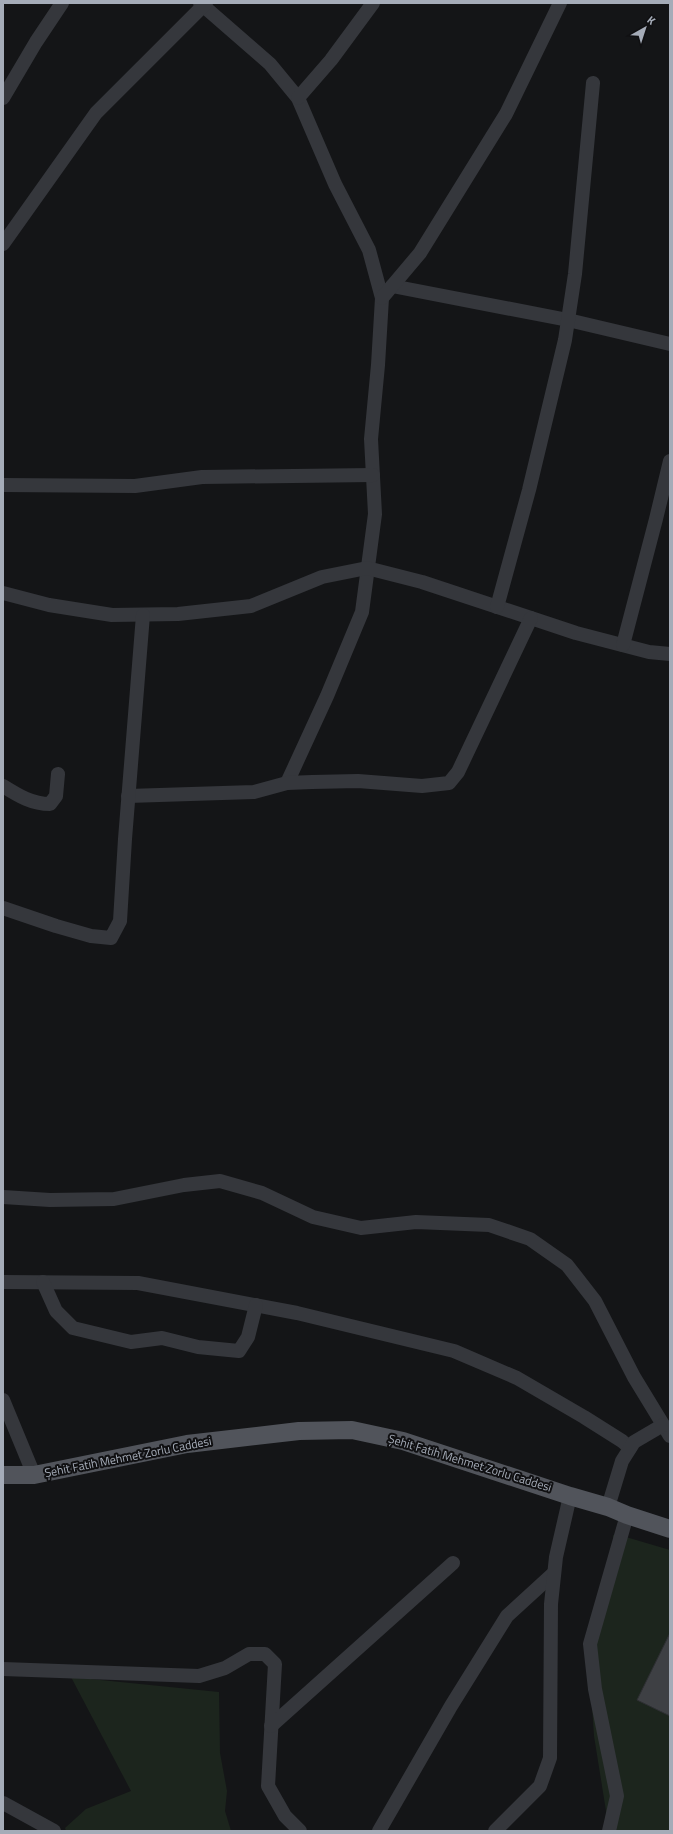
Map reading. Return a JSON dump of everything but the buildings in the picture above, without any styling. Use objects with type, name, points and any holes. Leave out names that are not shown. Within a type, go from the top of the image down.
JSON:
[{"type":"main road","name":"Şehit Fatih Mehmet Zorlu Caddesi","points":[[3,1475],[34,1475],[187,1444],[299,1431],[352,1430],[403,1441],[608,1507],[670,1529]]},
{"type":"street","points":[[3,98],[36,42],[62,3]]},
{"type":"street","points":[[298,98],[331,60],[373,3]]},
{"type":"street","points":[[382,298],[420,253],[506,114],[560,3]]},
{"type":"street","points":[[3,244],[96,112],[203,4],[270,64],[298,98],[335,184],[369,250],[382,298],[378,365],[371,439],[375,514],[362,612],[327,696],[287,783]]},
{"type":"street","points":[[497,607],[529,490],[565,340],[575,274],[593,83]]},
{"type":"street","points":[[392,286],[568,320],[670,344]]},
{"type":"street","points":[[623,645],[670,461]]},
{"type":"street","points":[[3,485],[135,486],[202,477],[373,474]]},
{"type":"street","points":[[3,593],[63,607],[112,615],[178,614],[251,606],[322,577],[367,568],[422,582],[576,633],[649,652],[670,654]]},
{"type":"street","points":[[3,908],[91,936],[111,938],[120,921],[128,796],[143,615]]},
{"type":"street","points":[[128,796],[254,792],[287,783],[358,781],[422,786],[449,783],[458,772],[531,618]]},
{"type":"street","points":[[3,786],[27,800],[39,804],[50,804],[56,796],[58,774]]},
{"type":"street","points":[[3,1197],[50,1200],[114,1199],[184,1185],[220,1181],[262,1193],[313,1217],[361,1228],[416,1222],[489,1226],[530,1239],[568,1265],[595,1302],[634,1377],[666,1430],[634,1442],[622,1461],[608,1507]]},
{"type":"street","points":[[3,1282],[138,1283],[297,1313],[454,1351],[517,1378],[584,1417],[622,1441],[630,1448]]},
{"type":"street","points":[[43,1282],[56,1311],[73,1328],[131,1342],[162,1338],[198,1347],[239,1351],[248,1337],[256,1305]]},
{"type":"street","points":[[3,1400],[34,1475]]},
{"type":"street","points":[[495,1831],[540,1786],[550,1758],[550,1604],[556,1558],[570,1496]]},
{"type":"street","points":[[609,1831],[617,1796],[595,1689],[590,1644],[627,1515]]},
{"type":"street","points":[[271,1726],[453,1563]]},
{"type":"street","points":[[379,1831],[450,1706],[507,1616],[554,1573]]},
{"type":"street","points":[[3,1669],[200,1676],[225,1668],[249,1654],[265,1654],[275,1664],[268,1786],[285,1816],[300,1831]]},
{"type":"street","points":[[3,1803],[54,1831]]},
{"type":"shaded area","points":[[613,1535],[626,1537],[670,1550],[670,1831],[605,1831],[606,1811],[594,1736],[589,1660],[613,1556]]},
{"type":"shaded area","points":[[71,1677],[219,1692],[220,1753],[227,1791],[225,1811],[231,1831],[66,1831],[65,1828],[86,1809],[131,1791]]}]
